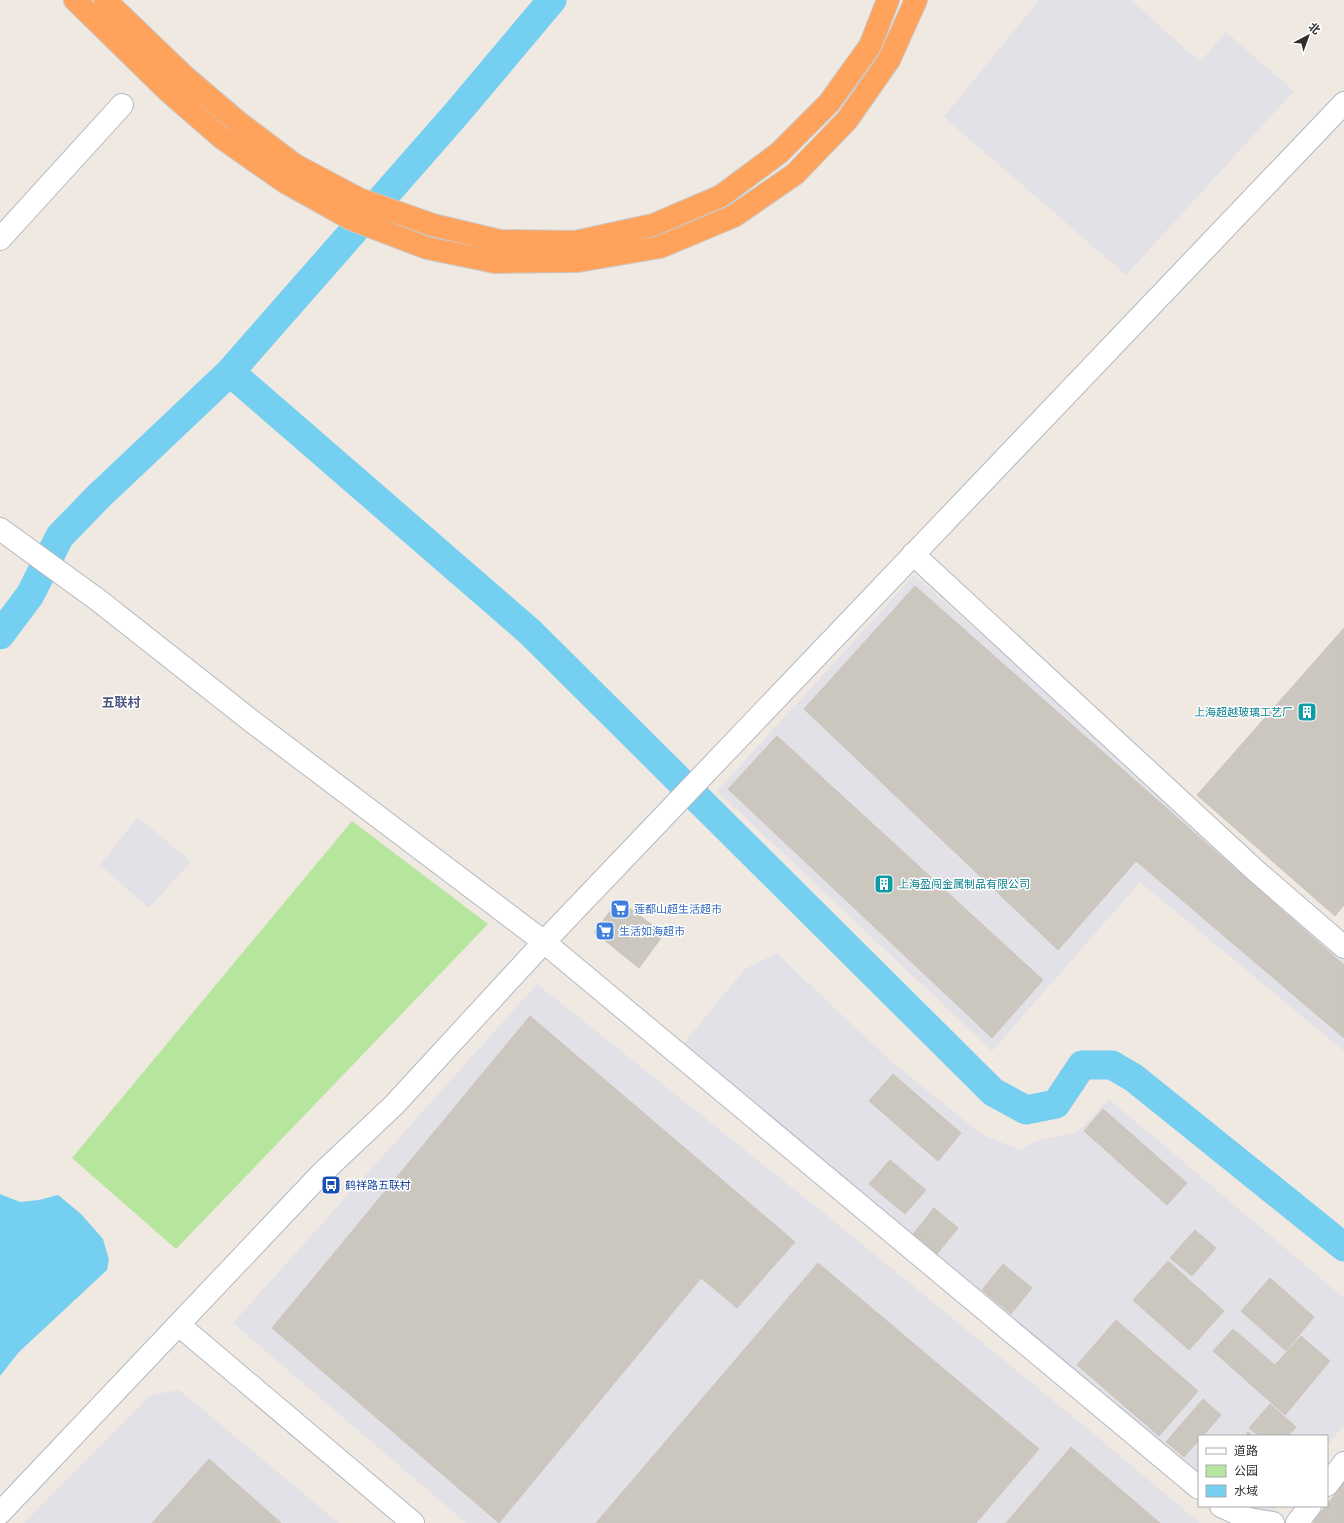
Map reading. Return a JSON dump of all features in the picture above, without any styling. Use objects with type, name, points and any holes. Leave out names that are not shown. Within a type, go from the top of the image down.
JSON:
[{"type":"highway","points":[[75,0],[174,96],[222,138],[284,182],[351,220],[427,248],[495,262],[578,261],[660,247],[734,216],[795,174],[846,120],[889,60],[916,0]]},
{"type":"highway","points":[[105,0],[184,76],[238,122],[294,165],[359,199],[433,225],[500,241],[575,242],[653,225],[721,196],[779,153],[829,103],[870,46],[888,0]]},
{"type":"street","points":[[0,1513],[321,1174],[394,1105],[544,942],[651,829],[1344,103]]},
{"type":"street","points":[[0,239],[122,105]]},
{"type":"street","points":[[0,529],[98,600],[260,727],[544,942],[1198,1487]]},
{"type":"street","points":[[914,554],[1256,872],[1344,947]]},
{"type":"street","points":[[179,1325],[413,1523]]},
{"type":"street","points":[[1328,1484],[1344,1463]]},
{"type":"street","points":[[1223,1507],[1249,1519],[1273,1523]]},
{"type":"street","points":[[1297,1523],[1309,1507]]},
{"type":"shaded area","points":[[1039,0],[1131,0],[1200,62],[1226,32],[1294,91],[1126,275],[944,117]]},
{"type":"shaded area","points":[[914,575],[1344,956],[1344,1051],[1140,882],[992,1051],[717,791]]},
{"type":"shaded area","points":[[138,817],[191,862],[149,908],[100,865]]},
{"type":"shaded area","points":[[776,953],[892,1062],[984,1136],[1021,1150],[1036,1141],[1077,1132],[1109,1099],[1344,1298],[1344,1425],[1328,1445],[1328,1435],[1198,1435],[1198,1474],[680,1048],[745,969]]},
{"type":"shaded area","points":[[537,984],[830,1218],[1077,1420],[1200,1523],[466,1523],[233,1323]]},
{"type":"shaded area","points":[[179,1390],[339,1523],[24,1523],[150,1395]]},
{"type":"shaded area","points":[[1251,1507],[1277,1507],[1275,1510],[1255,1509]]},
{"type":"green space","points":[[352,821],[488,924],[176,1249],[72,1158]]},
{"type":"water","points":[[0,1194],[20,1202],[39,1200],[58,1195],[81,1214],[103,1239],[109,1260],[107,1270],[19,1352],[0,1376]]},
{"type":"building","points":[[915,586],[1344,965],[1344,1038],[1136,861],[1058,950],[804,709]]},
{"type":"building","name":"上海超越玻璃工艺厂","points":[[1344,628],[1344,905],[1335,916],[1197,795]]},
{"type":"building","name":"上海盈闯金属制品有限公司","points":[[777,736],[1043,980],[992,1038],[728,789]]},
{"type":"building","points":[[619,900],[664,934],[639,968],[594,932]]},
{"type":"building","points":[[530,1016],[795,1242],[737,1308],[701,1278],[499,1523],[272,1328]]},
{"type":"building","points":[[893,1074],[961,1133],[938,1161],[869,1101]]},
{"type":"building","points":[[1103,1109],[1187,1183],[1167,1205],[1084,1131]]},
{"type":"building","points":[[890,1160],[926,1190],[905,1214],[869,1184]]},
{"type":"building","points":[[934,1208],[958,1228],[937,1254],[913,1234]]},
{"type":"building","points":[[1195,1230],[1216,1248],[1192,1276],[1170,1258]]},
{"type":"building","points":[[1168,1261],[1224,1311],[1189,1350],[1133,1300]]},
{"type":"building","points":[[818,1263],[1039,1449],[976,1523],[596,1523]]},
{"type":"building","points":[[1003,1264],[1032,1288],[1011,1314],[982,1290]]},
{"type":"building","points":[[1270,1278],[1314,1317],[1286,1351],[1241,1311]]},
{"type":"building","points":[[1116,1320],[1198,1391],[1159,1436],[1077,1365]]},
{"type":"building","points":[[1233,1329],[1275,1365],[1301,1336],[1330,1361],[1285,1415],[1213,1351]]},
{"type":"building","points":[[1203,1399],[1221,1415],[1204,1435],[1198,1435],[1198,1441],[1184,1457],[1166,1442]]},
{"type":"building","points":[[1270,1404],[1296,1427],[1289,1435],[1258,1435],[1249,1428]]},
{"type":"building","points":[[1071,1447],[1160,1523],[1006,1523]]},
{"type":"building","points":[[209,1459],[281,1523],[152,1523]]},
{"type":"building","points":[[1344,1483],[1344,1523],[1313,1522],[1325,1507],[1328,1507],[1328,1503]]},
{"type":"waterway","points":[[0,635],[30,595],[60,536],[100,495],[230,372],[457,113],[552,0]]},
{"type":"waterway","points":[[230,372],[530,632],[993,1092],[1026,1110],[1056,1104],[1082,1065],[1112,1065],[1134,1078],[1344,1247]]},
{"type":"place","name":"上海超越玻璃工艺厂","points":[[1307,712]]},
{"type":"place","name":"上海盈闯金属制品有限公司","points":[[884,884]]},
{"type":"place","name":"莲都山超生活超市","points":[[620,909]]},
{"type":"place","name":"生活如海超市","points":[[605,931]]},
{"type":"place","name":"鹤祥路五联村","points":[[331,1185]]},
{"type":"district","name":"五联村","points":[[121,702]]}]
